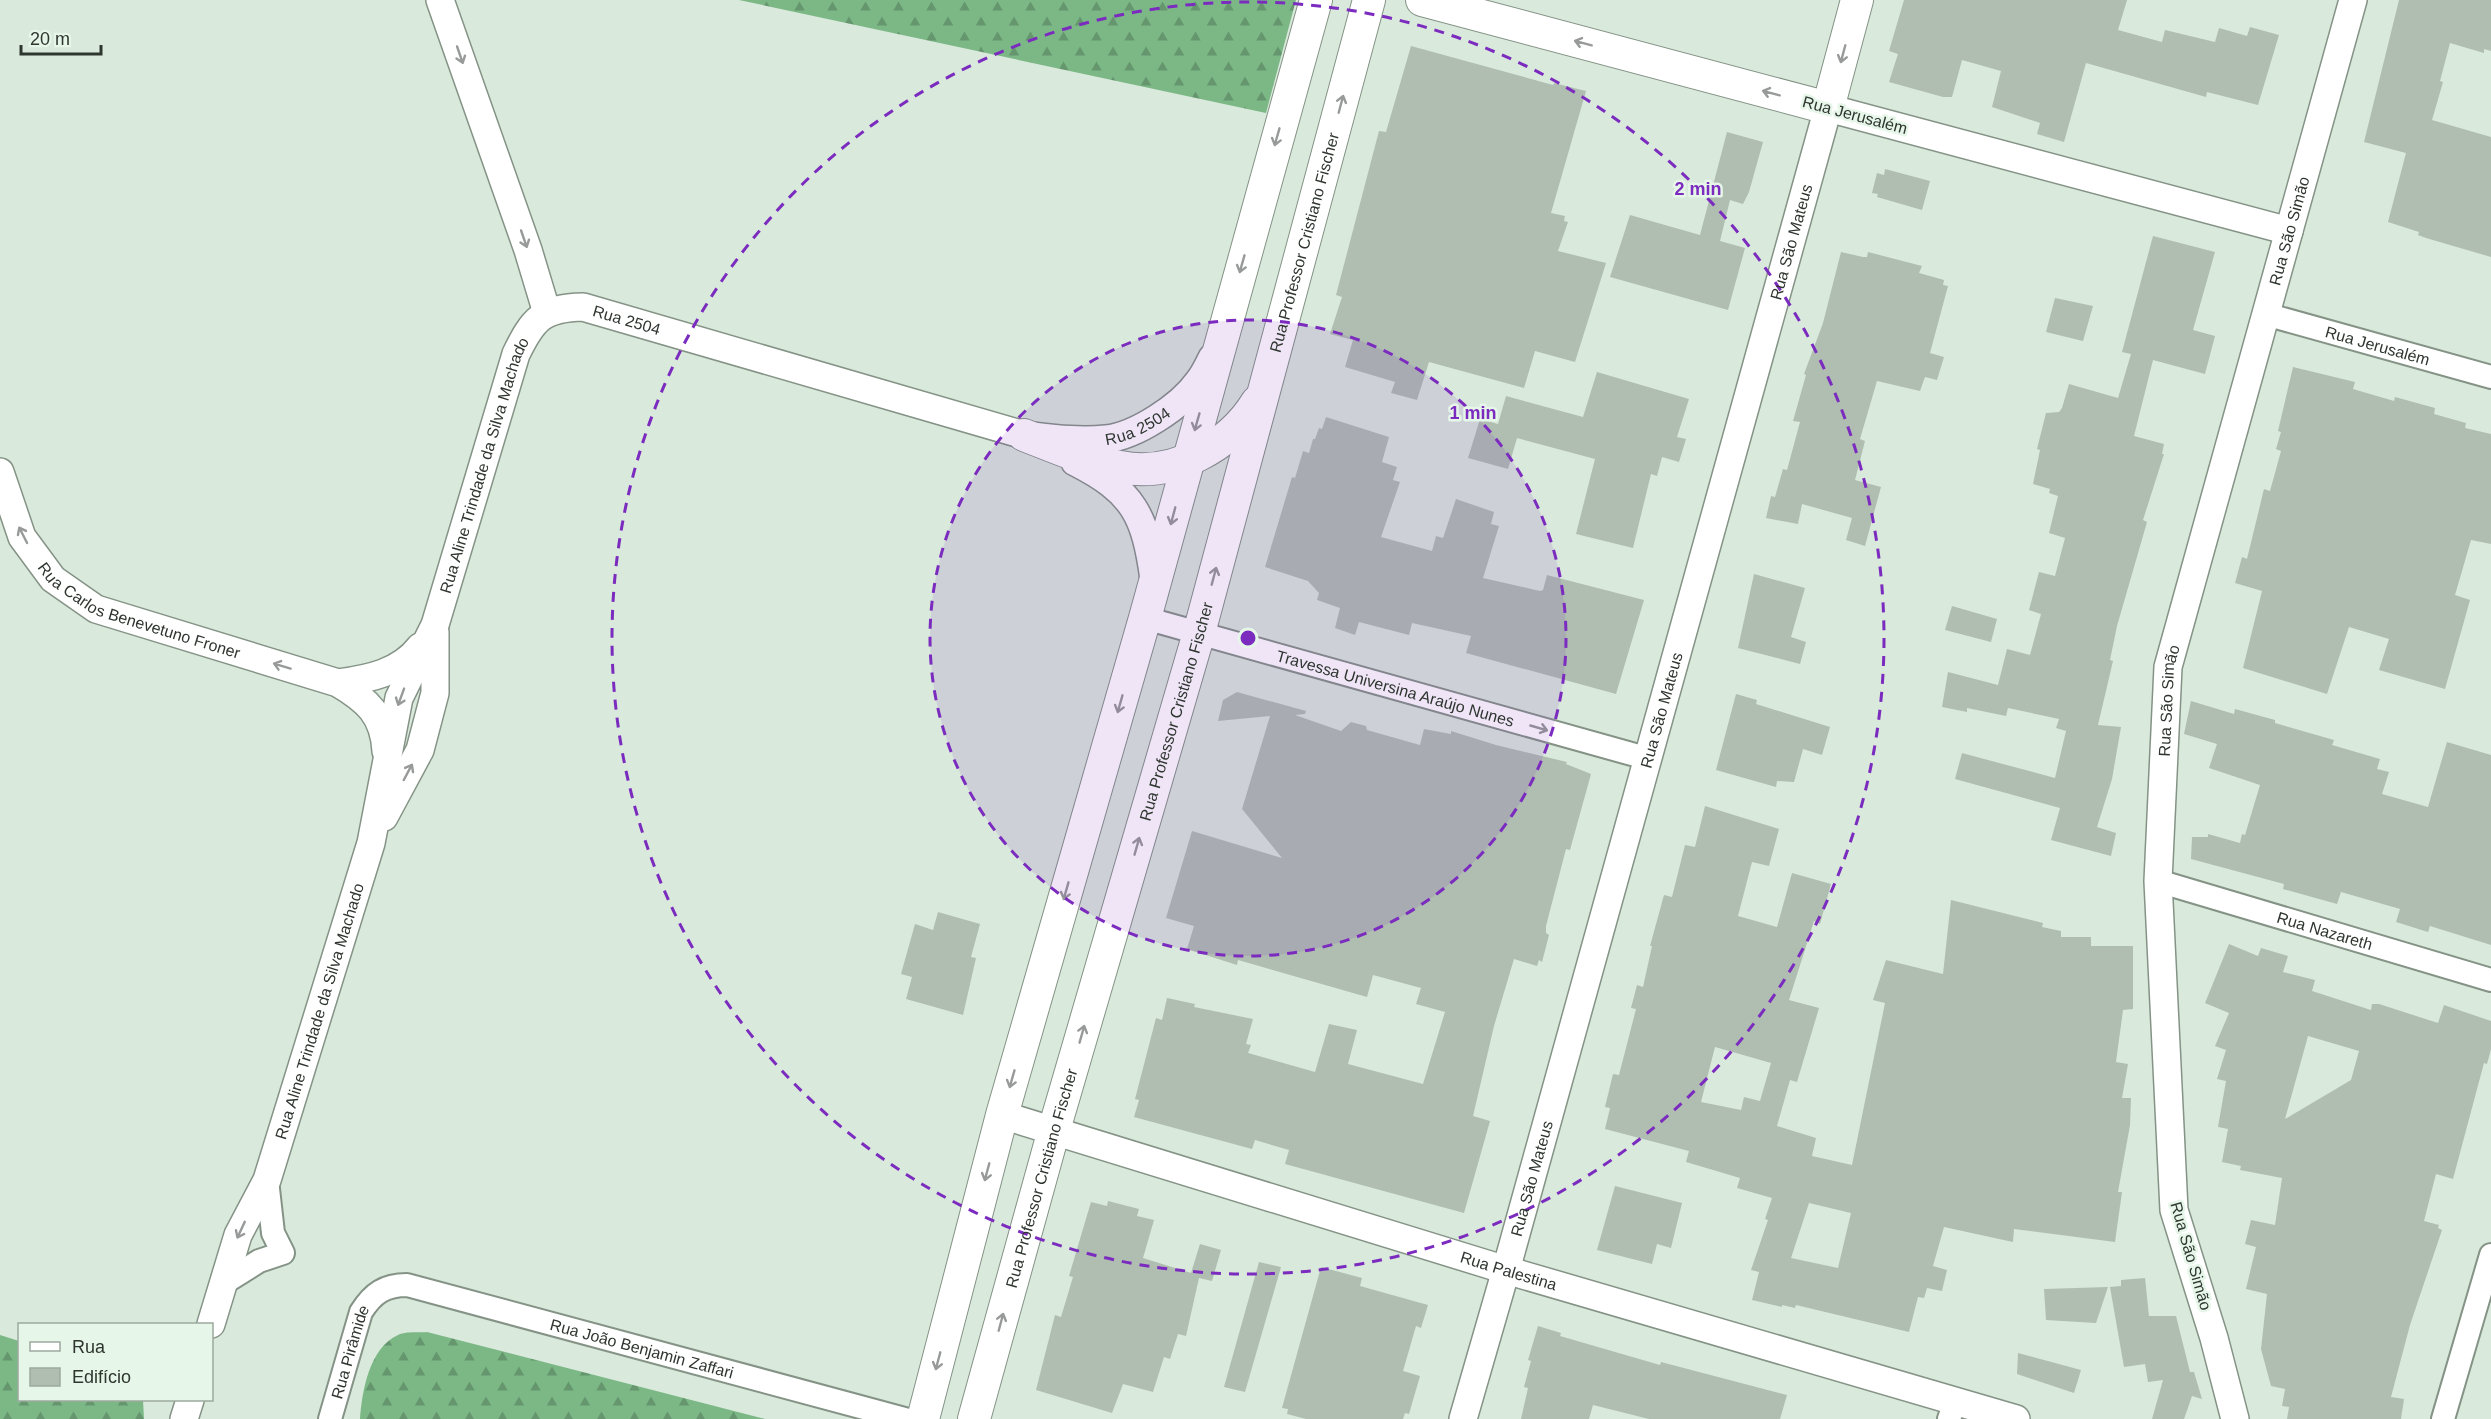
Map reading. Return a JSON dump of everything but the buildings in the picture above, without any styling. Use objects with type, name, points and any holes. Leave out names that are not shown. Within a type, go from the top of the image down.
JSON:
[{"type":"main road","points":[[923,1419],[1002,1115],[1145,618],[1187,459],[1316,0]]},
{"type":"main road","name":"Rua Professor Cristiano Fischer","points":[[974,1419],[1054,1130],[1199,633],[1369,0]]},
{"type":"main road","name":"Rua Jerusalém","points":[[1422,0],[1828,108]]},
{"type":"main road","name":"Rua São Mateus","points":[[1828,108],[1857,0]]},
{"type":"main road","points":[[1024,435],[1079,457],[1122,468],[1150,468],[1187,459],[1219,444],[1244,422],[1266,387]]},
{"type":"street","points":[[440,0],[528,250],[547,313]]},
{"type":"street","name":"Rua São Simão","points":[[2235,1419],[2214,1338],[2174,1210],[2158,881],[2168,667],[2353,0]]},
{"type":"street","name":"Rua Jerusalém","points":[[1828,108],[2289,231]]},
{"type":"street","name":"Rua São Mateus","points":[[1463,1419],[1828,108]]},
{"type":"street","name":"Rua 2504","points":[[547,313],[563,308],[583,307],[1024,435],[1071,441],[1108,439],[1135,431],[1170,409],[1198,383],[1219,346]]},
{"type":"street","name":"Rua Aline Trindade da Silva Machado","points":[[212,1323],[238,1235],[267,1180],[371,843],[399,698],[435,625],[516,354],[529,327],[547,313]]},
{"type":"street","name":"Rua Jerusalém","points":[[2265,314],[2491,377]]},
{"type":"street","name":"Rua 2504","points":[[1024,435],[1093,471],[1118,488],[1134,506],[1148,535],[1155,581]]},
{"type":"street","name":"Rua Carlos Benevetuno Froner","points":[[0,472],[22,537],[53,579],[96,609],[338,682],[364,698],[376,714],[385,738],[387,762]]},
{"type":"street","name":"Travessa Universina Araújo Nunes","points":[[1145,618],[1646,758]]},
{"type":"street","name":"Rua Aline Trindade da Silva Machado","points":[[371,843],[420,750],[435,693],[435,625]]},
{"type":"street","name":"Rua Carlos Benevetuno Froner","points":[[338,682],[369,679],[394,669],[417,651],[435,625]]},
{"type":"street","name":"Rua Nazareth","points":[[2158,881],[2491,980]]},
{"type":"street","name":"Rua Palestina","points":[[1002,1115],[1952,1410],[2016,1419]]},
{"type":"street","name":"Rua Aline Trindade da Silva Machado","points":[[224,1283],[259,1261],[283,1253],[273,1233],[267,1180]]},
{"type":"street","points":[[2443,1419],[2491,1255]]},
{"type":"street","name":"Rua João Benjamin Zaffari","points":[[380,1290],[393,1285],[407,1285],[905,1419]]},
{"type":"street","name":"Rua Pirâmide","points":[[330,1419],[361,1312],[368,1300],[380,1290]]},
{"type":"street","points":[[184,1419],[190,1401]]},
{"type":"green space","points":[[739,0],[1296,0],[1266,113]]},
{"type":"green space","points":[[427,1332],[765,1419],[360,1419],[365,1384],[380,1350],[398,1335]]},
{"type":"green space","points":[[0,1335],[18,1341],[18,1401],[143,1401],[144,1419],[0,1419]]}]
